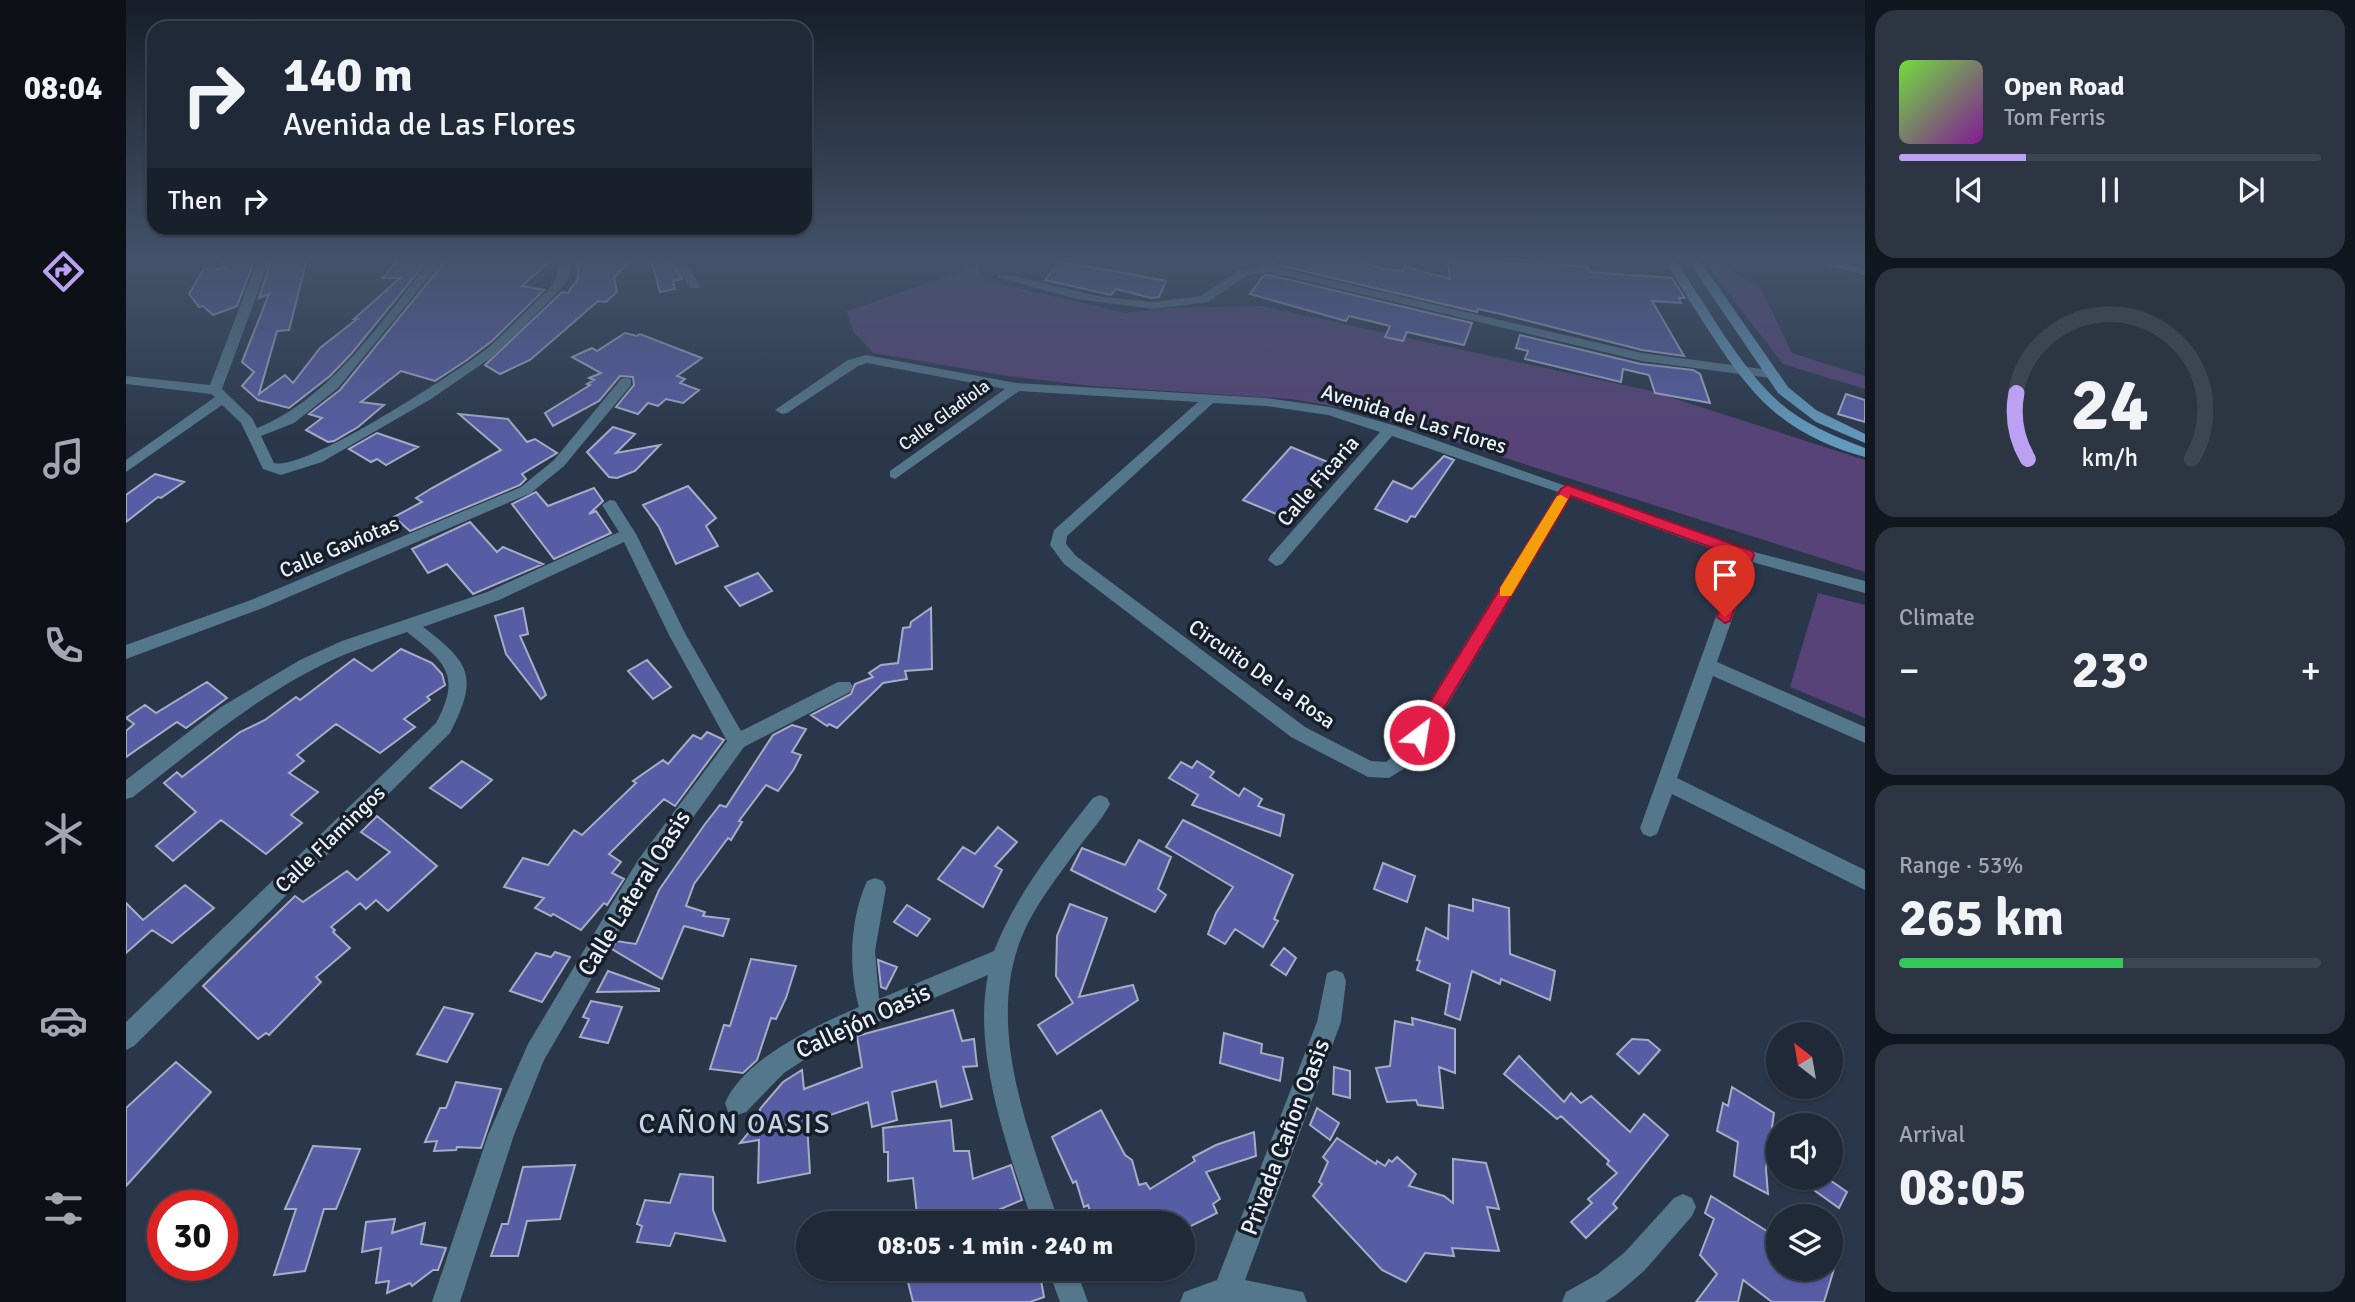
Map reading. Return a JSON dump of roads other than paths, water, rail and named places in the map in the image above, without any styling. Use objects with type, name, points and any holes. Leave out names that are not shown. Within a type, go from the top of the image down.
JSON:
[{"type":"street","points":[[126,467],[219,393],[244,320]]},
{"type":"street","points":[[253,434],[289,420],[333,385],[387,320]]},
{"type":"street","points":[[126,380],[219,393],[247,421],[261,458],[268,466],[281,470],[317,459],[344,446],[490,352],[523,320]]},
{"type":"street","points":[[1483,320],[1642,356],[1770,374]]},
{"type":"street","points":[[1711,320],[1745,370],[1775,407],[1823,437],[1865,453]]},
{"type":"street","points":[[1736,320],[1770,374],[1794,402],[1842,430],[1865,439]]},
{"type":"street","name":"Avenida de Las Flores","points":[[782,410],[853,363],[866,359],[1016,387],[1266,402],[1329,411],[1391,429],[1567,489],[1746,555],[1865,587]]},
{"type":"street","name":"Calle Gaviotas","points":[[126,652],[257,604],[506,500],[543,480],[626,382]]},
{"type":"street","name":"Calle Gladiola","points":[[895,474],[1016,387]]},
{"type":"street","name":"Circuito De La Rosa","points":[[1209,399],[1060,534],[1058,545],[1070,560],[1298,732],[1368,769],[1389,770],[1406,757],[1567,489]]},
{"type":"street","name":"Calle Ficaria","points":[[1276,560],[1391,429]]},
{"type":"street","points":[[610,505],[628,534],[678,635],[737,742],[844,687]]},
{"type":"street","points":[[126,792],[228,712],[270,684],[348,646],[493,596],[628,534]]},
{"type":"street","points":[[1650,828],[1746,555]]},
{"type":"street","name":"Calle Flamingos","points":[[126,1038],[443,728],[459,701],[459,676],[450,657],[411,626]]},
{"type":"street","points":[[1708,666],[1865,735]]},
{"type":"street","name":"Calle Lateral Oasis","points":[[446,1302],[501,1135],[536,1052],[645,867],[737,742]]},
{"type":"street","points":[[1667,782],[1865,880]]},
{"type":"street","points":[[1042,1211],[1007,1090],[995,1022],[1003,958],[1035,890],[1100,804]]},
{"type":"street","points":[[872,1014],[864,991],[862,958],[876,888]]},
{"type":"street","name":"Callejón Oasis","points":[[737,1103],[775,1064],[823,1034],[1003,958]]},
{"type":"street","name":"Privada Cañon Oasis","points":[[1227,1291],[1325,1035],[1335,981]]},
{"type":"street","points":[[1576,1302],[1592,1295],[1629,1269],[1683,1207]]},
{"type":"street","points":[[1066,1281],[1074,1302]]},
{"type":"street","points":[[1194,1302],[1227,1291],[1293,1302]]},
{"type":"district","name":"CAÑON OASIS","points":[[735,1124]]}]
